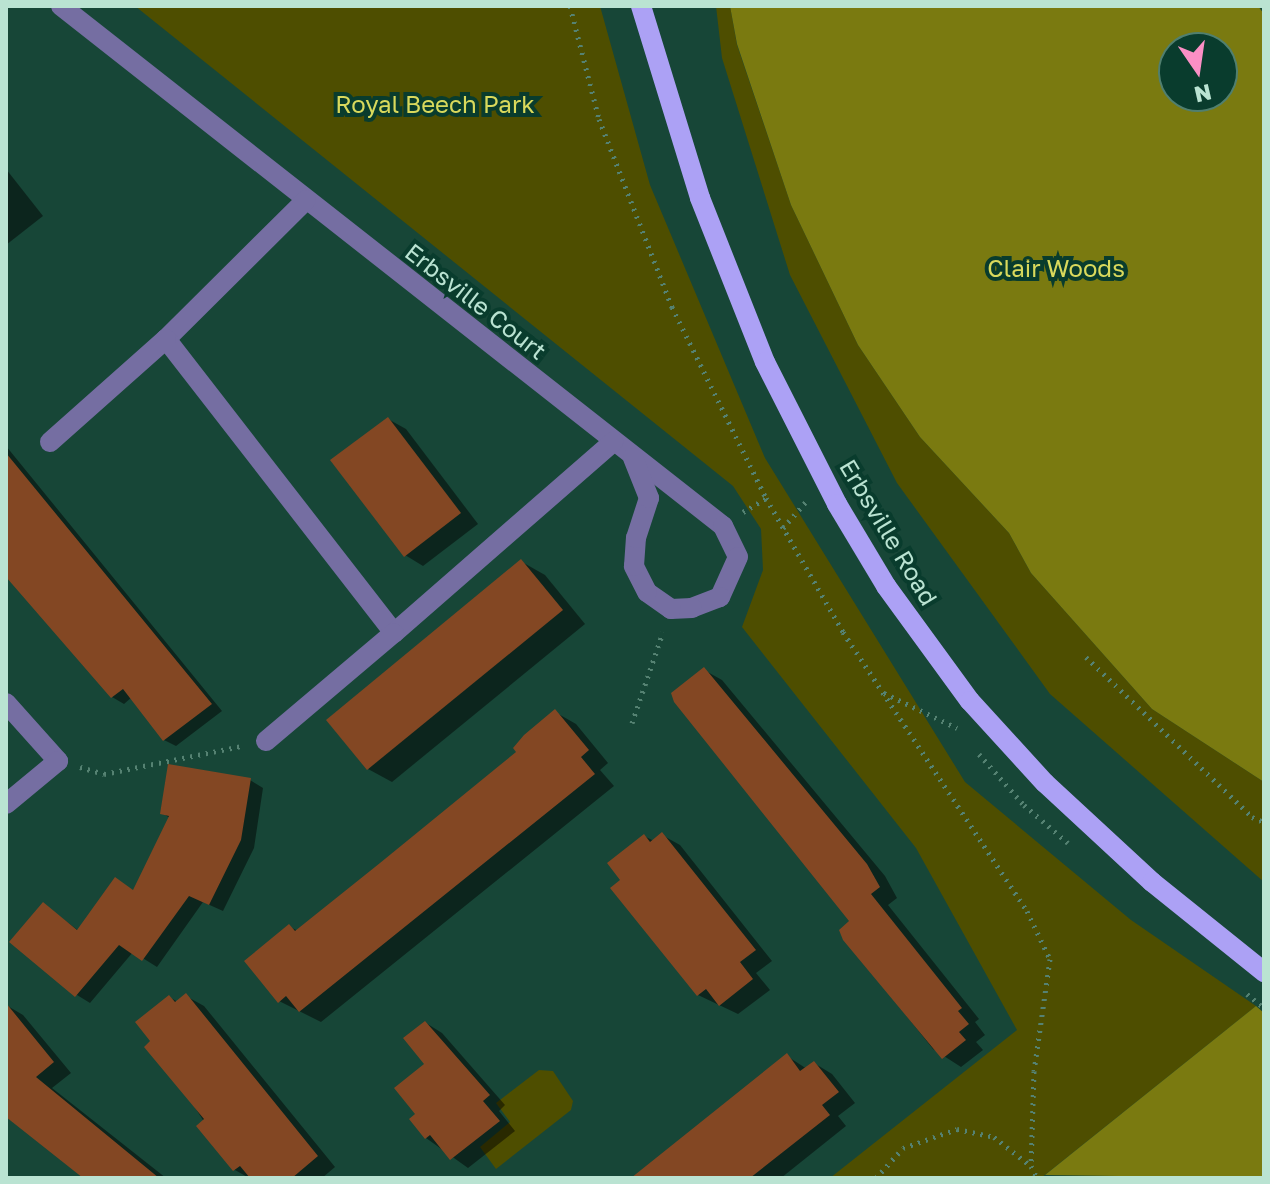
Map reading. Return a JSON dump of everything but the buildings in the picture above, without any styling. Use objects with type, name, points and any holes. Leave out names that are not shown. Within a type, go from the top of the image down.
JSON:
[{"type":"main road","name":"Erbsville Road","points":[[641,6],[700,198],[765,362],[825,481],[886,586],[970,701],[1045,783],[1152,882],[1264,972]]},
{"type":"street","name":"Erbsville Court","points":[[61,6],[723,526],[738,557],[720,597],[692,608],[671,609],[647,592],[634,566],[636,538],[649,498],[633,458]]},
{"type":"street","points":[[50,442],[166,339],[306,200]]},
{"type":"street","points":[[166,339],[394,633]]},
{"type":"street","points":[[266,741],[613,442]]},
{"type":"street","points":[[6,703],[58,761],[6,804]]},
{"type":"path","points":[[570,6],[599,119],[672,307],[783,528],[843,632],[1027,911],[1050,959],[1034,1071],[1031,1166]]},
{"type":"path","points":[[783,528],[825,481]]},
{"type":"path","points":[[632,723],[671,609]]},
{"type":"path","points":[[1086,657],[1252,817],[1264,822]]},
{"type":"path","points":[[58,761],[104,774],[266,741]]},
{"type":"path","points":[[876,1178],[903,1148],[957,1129],[994,1137],[1031,1166],[1037,1178]]},
{"type":"green space","name":"Royal Beech Park","points":[[135,6],[600,6],[650,185],[765,458],[965,782],[1131,920],[1256,1006],[1041,1178],[830,1178],[1017,1030],[916,848],[742,627],[763,570],[761,529],[733,486]]},
{"type":"green space","points":[[716,6],[730,6],[737,45],[791,205],[858,345],[920,437],[1009,533],[1031,573],[1152,709],[1264,782],[1264,882],[1050,694],[897,483],[790,275],[722,58]]},
{"type":"green space","name":"Clair Woods","points":[[730,6],[1258,6],[1264,14],[1264,782],[1152,709],[1031,573],[1009,533],[920,437],[858,345],[791,205],[737,44]]},
{"type":"green space","points":[[1256,1006],[1264,1013],[1264,1178],[1045,1175]]},
{"type":"green space","points":[[539,1070],[553,1071],[573,1101],[571,1110],[496,1169],[480,1147],[510,1122],[496,1103]]}]
